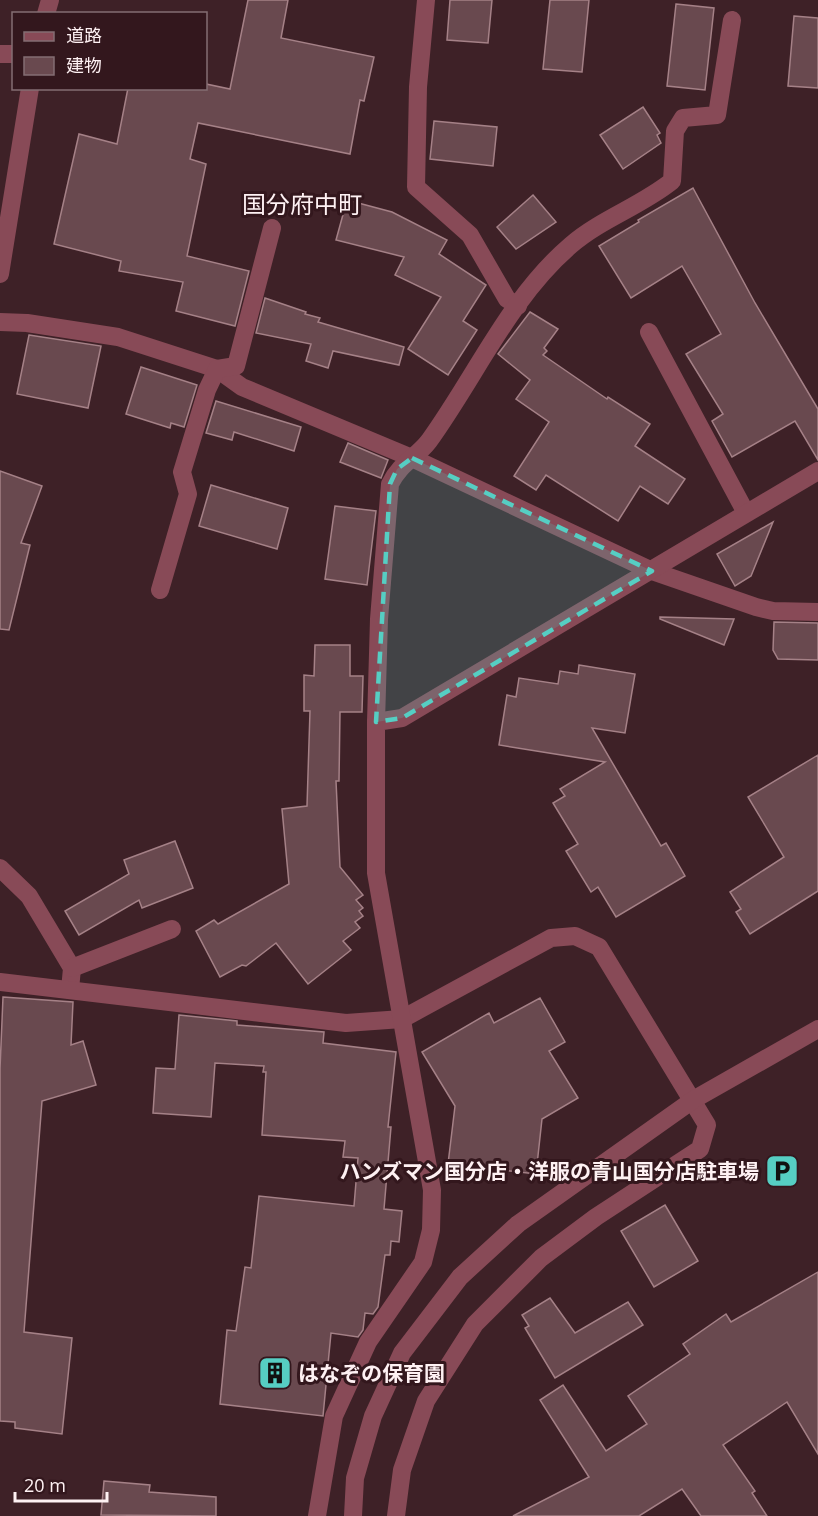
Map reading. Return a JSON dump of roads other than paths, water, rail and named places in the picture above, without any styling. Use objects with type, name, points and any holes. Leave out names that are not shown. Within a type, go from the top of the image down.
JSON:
[{"type":"street","points":[[426,0],[418,87],[416,187],[470,235],[507,299],[518,306]]},
{"type":"street","points":[[317,1516],[334,1416],[368,1342],[423,1262],[431,1230],[432,1190],[376,873],[376,722],[380,619],[390,484],[397,469],[428,443],[518,306],[551,263],[575,242],[672,181],[675,131],[682,118],[717,115],[732,20]]},
{"type":"street","points":[[0,274],[30,90]]},
{"type":"street","points":[[217,369],[236,366],[272,228]]},
{"type":"street","points":[[0,322],[27,323],[118,338],[217,369],[242,387],[412,458],[652,571],[756,607],[773,611],[818,612]]},
{"type":"street","points":[[649,332],[746,513]]},
{"type":"street","points":[[160,590],[188,494],[182,472],[207,390],[217,369]]},
{"type":"street","points":[[376,722],[402,718],[818,471]]},
{"type":"street","points":[[0,868],[29,896],[72,968],[70,990]]},
{"type":"street","points":[[72,968],[172,928]]},
{"type":"street","points":[[0,982],[346,1023],[402,1019],[551,938],[575,936],[599,947],[707,1125],[700,1149],[596,1217],[541,1258],[475,1324],[426,1401],[402,1470],[396,1516]]},
{"type":"street","points":[[353,1516],[355,1478],[373,1416],[402,1353],[460,1277],[518,1224],[693,1100],[818,1029]]},
{"type":"place","name":"ハンズマン国分店・洋服の青山国分店駐車場","points":[[782,1171]]},
{"type":"place","name":"はなぞの保育園","points":[[275,1373]]},
{"type":"district","name":"国分府中町","points":[[302,203]]}]
